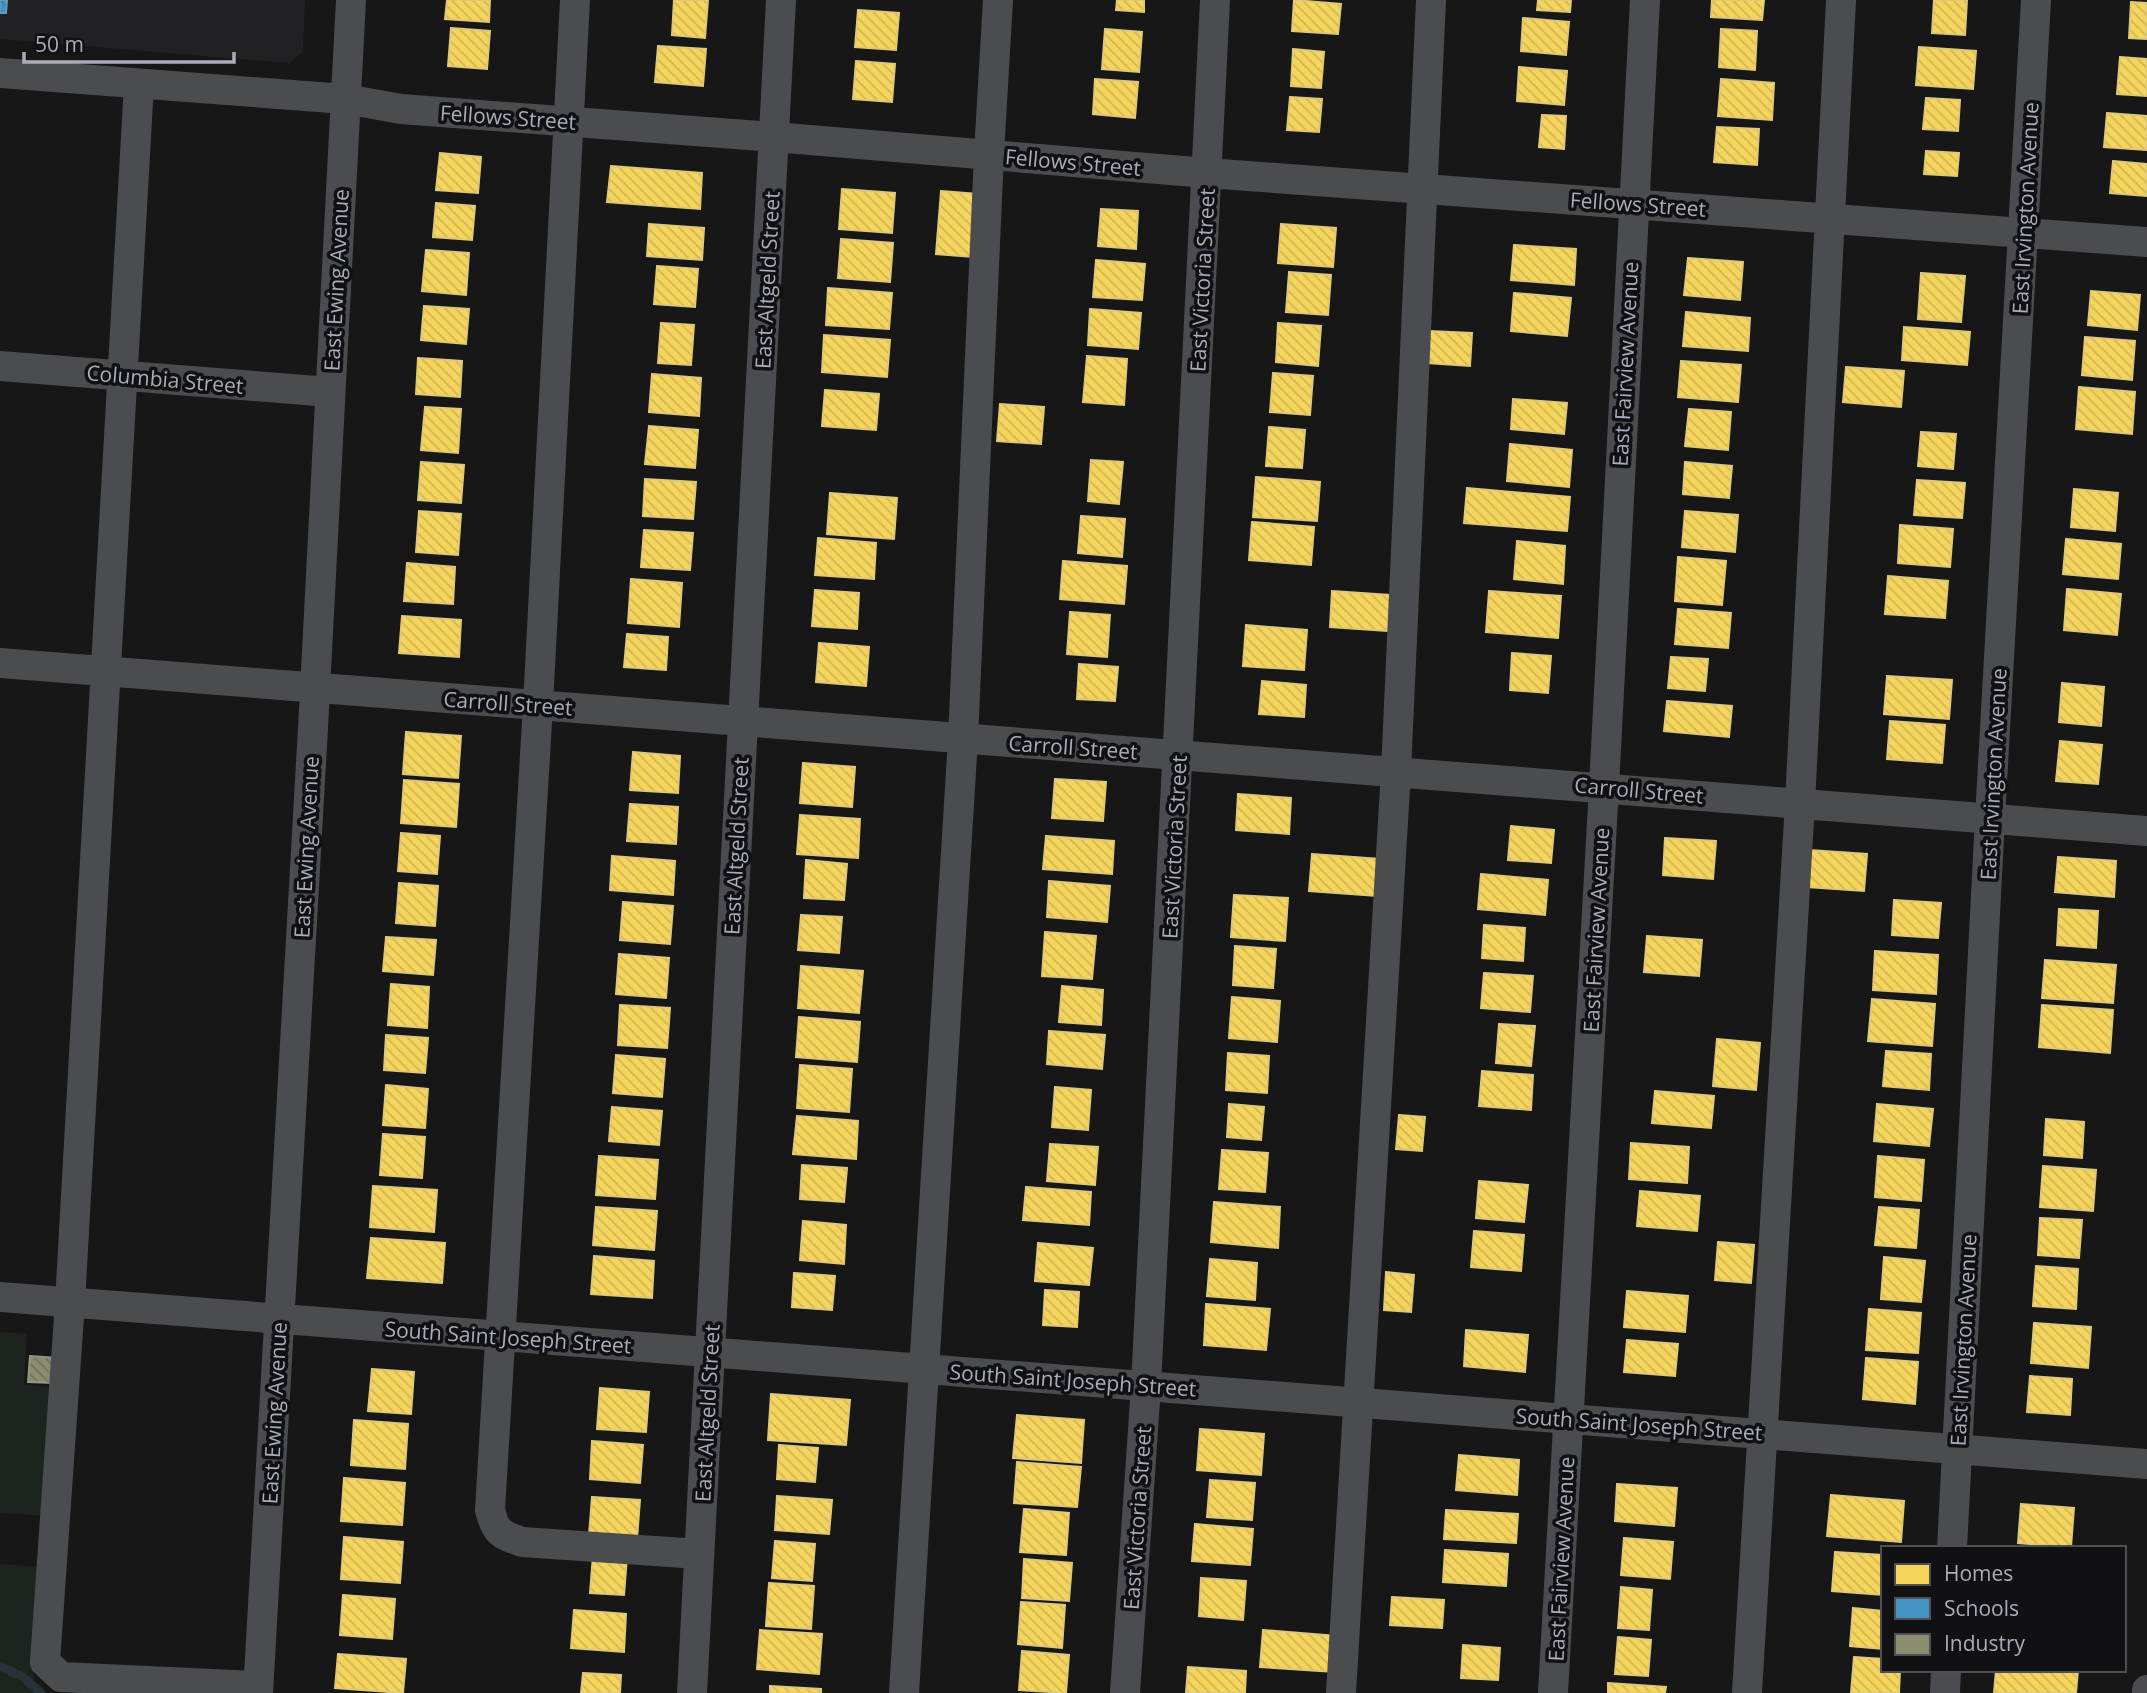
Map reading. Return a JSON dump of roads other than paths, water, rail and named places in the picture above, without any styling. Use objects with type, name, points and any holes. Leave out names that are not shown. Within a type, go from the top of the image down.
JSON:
[{"type":"street","name":"East Ewing Avenue","points":[[258,1689],[351,0]]},
{"type":"street","points":[[575,0],[538,705],[490,1510],[495,1528],[522,1542],[699,1554]]},
{"type":"street","name":"East Altgeld Street","points":[[692,1693],[781,0]]},
{"type":"street","points":[[904,1693],[963,739],[998,0]]},
{"type":"street","name":"East Victoria Street","points":[[1125,1693],[1146,1386],[1215,0]]},
{"type":"street","points":[[1341,1693],[1396,771],[1431,0]]},
{"type":"street","name":"East Fairview Avenue","points":[[1553,1693],[1645,0]]},
{"type":"street","points":[[1747,1693],[1800,803],[1841,0]]},
{"type":"street","name":"East Irvington Avenue","points":[[1952,1546],[2036,0]]},
{"type":"street","name":"Fellows Street","points":[[0,73],[345,99],[401,109],[1207,173],[2147,242]]},
{"type":"street","points":[[139,84],[71,1302],[44,1662],[61,1677],[258,1689]]},
{"type":"street","name":"Columbia Street","points":[[0,366],[330,392]]},
{"type":"street","name":"Carroll Street","points":[[0,663],[2147,831]]},
{"type":"street","name":"South Saint Joseph Street","points":[[0,1297],[2147,1464]]},
{"type":"street","points":[[1945,1693],[1946,1672]]},
{"type":"waterway","points":[[0,1666],[23,1677],[41,1693]]}]
